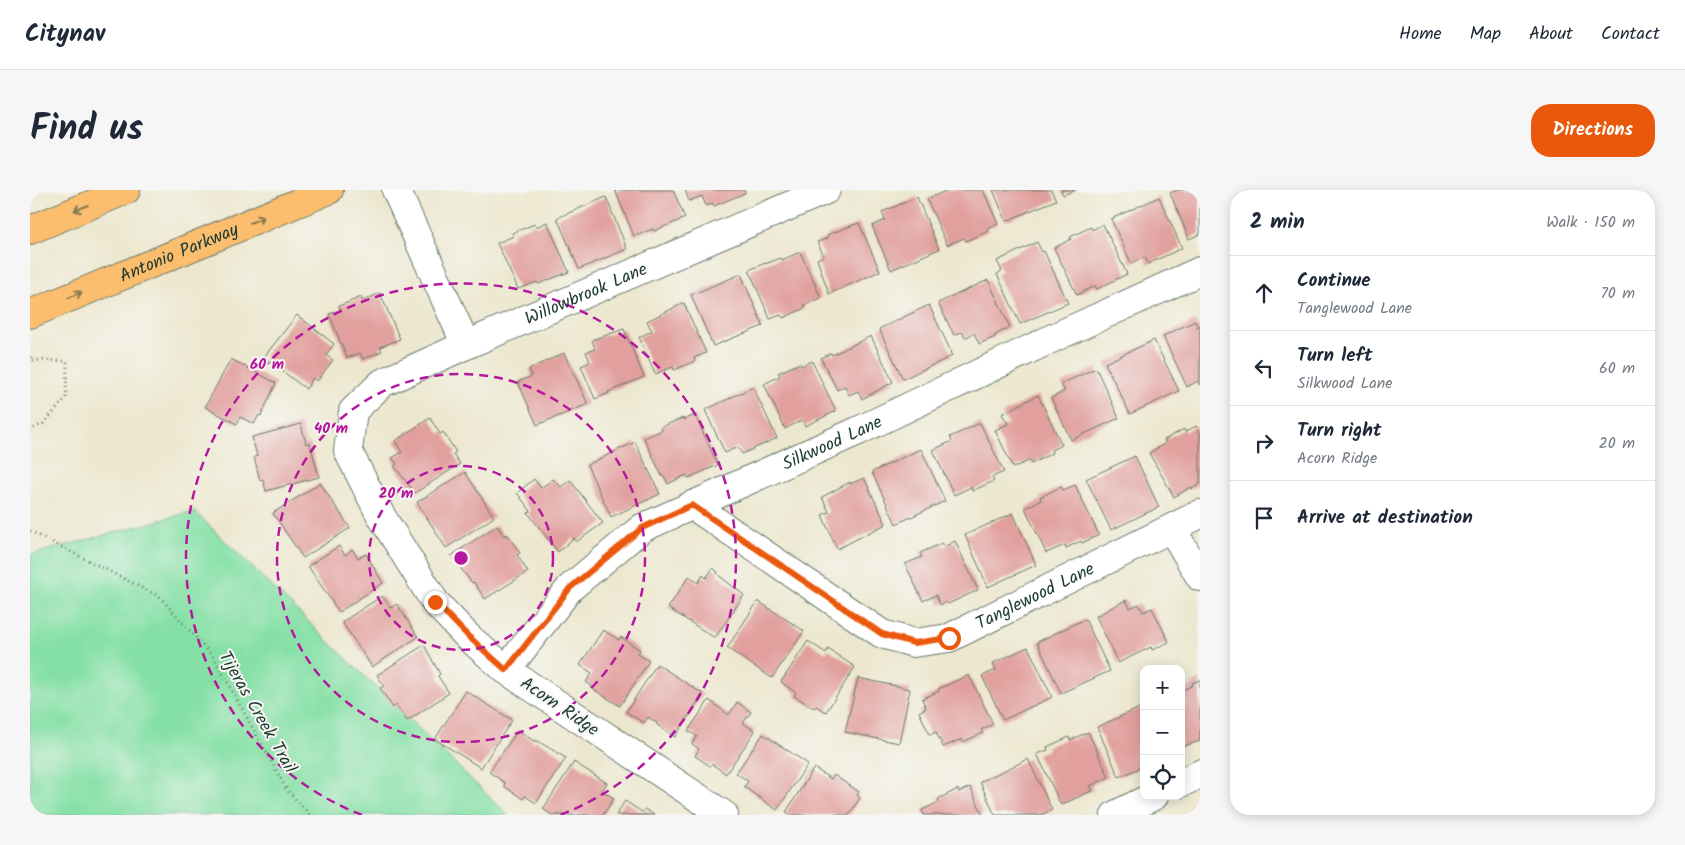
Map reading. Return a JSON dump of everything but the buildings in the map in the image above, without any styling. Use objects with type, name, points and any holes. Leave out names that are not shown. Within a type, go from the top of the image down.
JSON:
[{"type":"main road","points":[[30,230],[126,190]]},
{"type":"main road","name":"Antonio Parkway","points":[[30,314],[329,190]]},
{"type":"street","points":[[396,190],[466,345]]},
{"type":"street","name":"Willowbrook Lane","points":[[354,412],[382,383],[826,190]]},
{"type":"street","name":"Silkwood Lane","points":[[506,670],[570,588],[642,528],[858,432],[1053,338],[1200,271]]},
{"type":"street","name":"Acorn Ridge","points":[[354,412],[348,451],[380,514],[435,602],[468,636],[506,670],[724,815]]},
{"type":"street","name":"Tanglewood Lane","points":[[692,505],[882,634],[914,643],[949,638],[1200,514]]},
{"type":"street","points":[[1172,529],[1200,577]]},
{"type":"street","points":[[1185,781],[1200,774]]},
{"type":"street","points":[[1115,815],[1146,800]]},
{"type":"path","points":[[30,357],[31,360],[67,361],[66,398],[43,424],[30,430]]},
{"type":"path","name":"Tijeras Creek Trail","points":[[30,531],[160,597],[214,658],[287,790],[310,815]]},
{"type":"green space","points":[[194,511],[508,815],[30,815],[30,555]]},
{"type":"route","points":[[435,602],[468,636],[506,670],[570,588],[642,528],[692,505],[882,634],[914,643],[949,638]]}]
